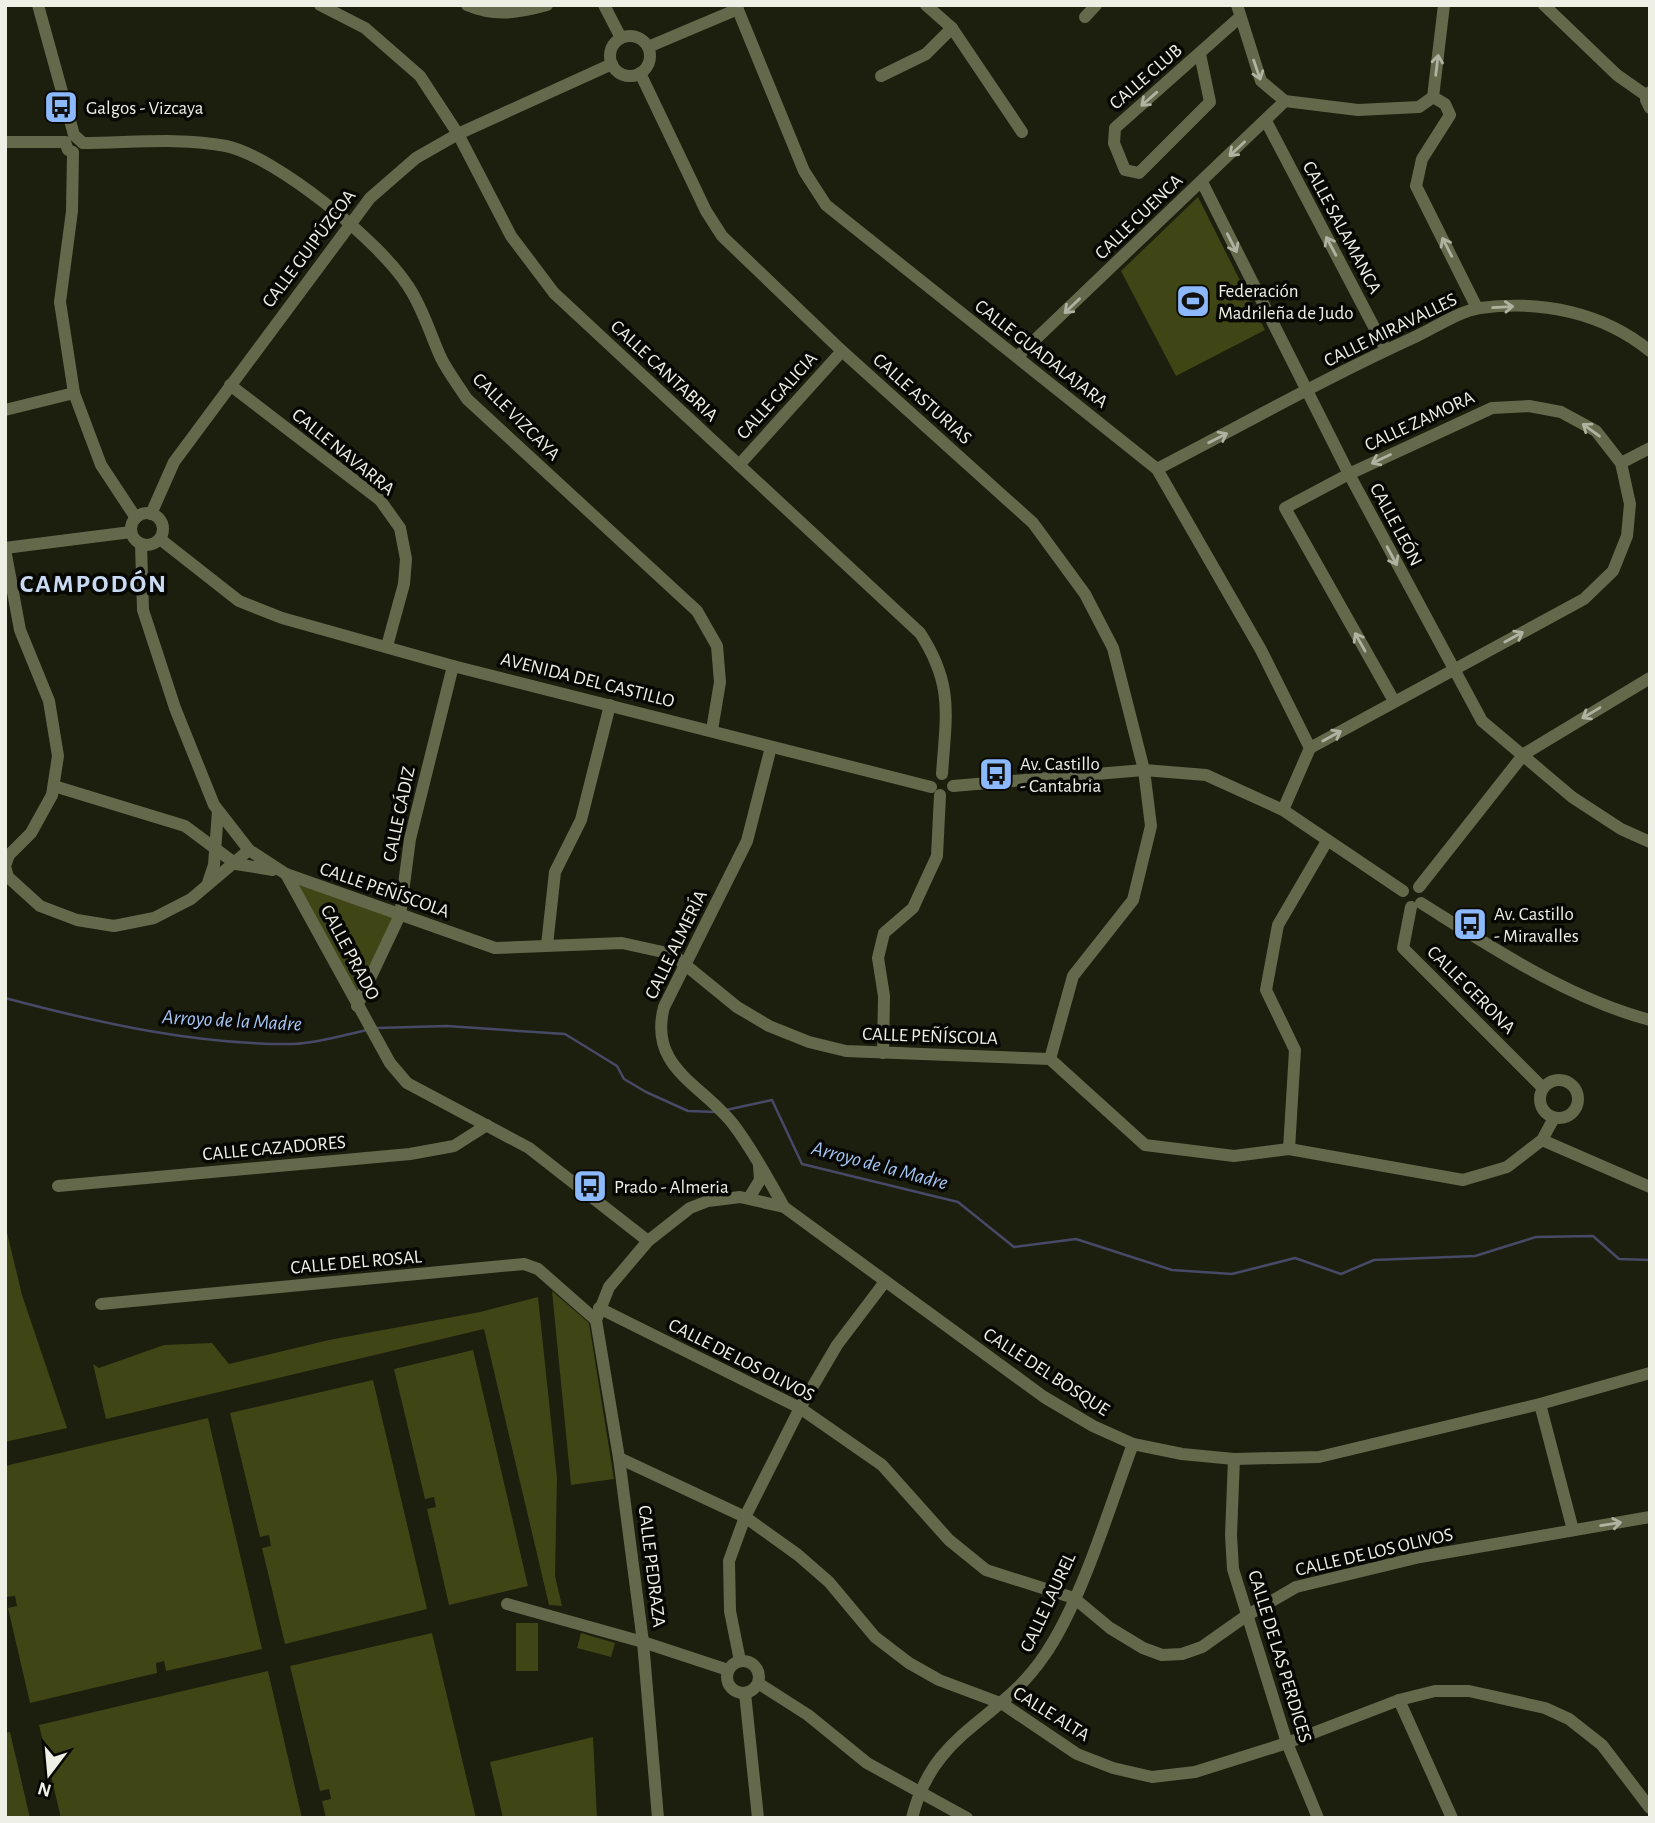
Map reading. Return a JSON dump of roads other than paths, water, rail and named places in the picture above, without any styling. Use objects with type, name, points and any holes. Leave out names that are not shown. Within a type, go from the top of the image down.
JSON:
[{"type":"street","points":[[38,5],[74,143],[72,211],[61,302],[74,393],[101,465],[136,517]]},
{"type":"street","name":"CALLE CANTABRIA","points":[[320,5],[365,28],[420,76],[458,134],[511,236],[549,286],[920,633],[937,659],[947,696],[942,774]]},
{"type":"street","points":[[467,5],[480,11],[511,14],[547,5]]},
{"type":"street","points":[[604,5],[621,38]]},
{"type":"street","points":[[926,5],[952,28],[1023,132]]},
{"type":"street","points":[[1084,18],[1096,5]]},
{"type":"street","points":[[1238,11],[1261,81],[1285,101],[1358,110],[1419,107],[1433,97],[1444,5]]},
{"type":"street","points":[[1544,5],[1617,75],[1649,99]]},
{"type":"street","points":[[648,47],[737,7]]},
{"type":"street","name":"CALLE GUADALAJARA","points":[[737,7],[804,171],[826,205],[1157,469],[1261,650],[1310,748]]},
{"type":"street","name":"CALLE CLUB","points":[[1200,54],[1210,102],[1139,173],[1125,170],[1114,144],[1115,128],[1200,54],[1238,11]]},
{"type":"street","points":[[881,76],[926,54],[952,28]]},
{"type":"street","points":[[621,38],[638,38],[648,47],[649,63],[640,73],[621,74],[612,64],[611,48],[621,38]]},
{"type":"street","name":"CALLE GUIPÚZCOA","points":[[151,514],[174,462],[370,198],[416,158],[458,134],[612,64]]},
{"type":"street","name":"CALLE ASTURIAS","points":[[640,73],[706,211],[722,236],[842,351],[1033,523],[1085,594],[1113,648],[1144,771],[1151,827],[1133,900],[1073,976],[1049,1059]]},
{"type":"street","points":[[1433,97],[1445,104],[1450,115],[1423,159],[1416,186],[1477,308]]},
{"type":"street","name":"CALLE CUENCA","points":[[1017,358],[1285,101]]},
{"type":"street","name":"CALLE SALAMANCA","points":[[1266,121],[1386,350]]},
{"type":"street","name":"CALLE VIZCAYA","points":[[5,142],[225,146],[261,160],[351,222],[391,262],[407,284],[442,360],[467,398],[697,611],[717,646],[720,682],[712,730]]},
{"type":"street","name":"CALLE LEÓN","points":[[1202,182],[1349,474],[1482,721],[1572,797],[1621,829],[1650,842]]},
{"type":"street","name":"CALLE MIRAVALLES","points":[[1157,469],[1386,350],[1477,308],[1533,306],[1581,313],[1629,334],[1650,351]]},
{"type":"street","name":"CALLE GALICIA","points":[[739,465],[842,351]]},
{"type":"street","name":"CALLE NAVARRA","points":[[230,385],[380,500],[400,528],[407,559],[404,584],[387,646]]},
{"type":"street","points":[[5,410],[74,393]]},
{"type":"street","name":"CALLE ZAMORA","points":[[1310,748],[1584,599],[1613,571],[1627,536],[1629,514],[1621,463],[1596,431],[1561,412],[1529,406],[1492,408],[1349,474],[1285,508],[1394,702]]},
{"type":"street","points":[[1621,463],[1650,448]]},
{"type":"street","points":[[131,532],[141,544],[152,544],[160,539],[162,524],[151,514],[136,517]]},
{"type":"street","points":[[131,532],[136,517]]},
{"type":"street","points":[[131,532],[5,548],[20,630],[49,701],[58,756],[54,786],[31,833],[9,855],[5,866],[8,877],[40,906],[77,920],[114,926],[155,918],[191,899],[236,864],[249,850]]},
{"type":"street","name":"AVENIDA DEL CASTILLO","points":[[160,539],[239,601],[274,615],[453,666],[712,730],[936,791]]},
{"type":"street","name":"CALLE PRADO","points":[[141,544],[143,610],[176,708],[218,811],[249,850],[281,872],[390,1063],[407,1083],[529,1148],[648,1241]]},
{"type":"street","name":"CALLE CÁDIZ","points":[[357,1006],[400,915],[410,839],[453,666]]},
{"type":"street","points":[[1419,887],[1524,754],[1650,678]]},
{"type":"street","points":[[547,945],[555,872],[581,820],[610,705]]},
{"type":"street","name":"CALLE ALMERÍA","points":[[762,1193],[759,1162],[732,1123],[710,1098],[681,1076],[663,1042],[660,1022],[664,1007],[747,841],[771,747]]},
{"type":"street","points":[[1283,810],[1310,748]]},
{"type":"street","points":[[953,786],[1144,771],[1206,775],[1283,810],[1403,891]]},
{"type":"street","points":[[883,1053],[884,996],[878,958],[884,933],[913,908],[937,856],[936,791],[933,778],[942,774],[949,776],[953,786],[950,792],[936,791]]},
{"type":"street","points":[[54,786],[185,826],[232,831]]},
{"type":"street","points":[[206,887],[212,875],[218,811]]},
{"type":"street","points":[[185,826],[236,864],[281,872]]},
{"type":"street","points":[[1289,1149],[1295,1050],[1266,990],[1278,925],[1327,841]]},
{"type":"street","name":"CALLE PEÑÍSCOLA","points":[[281,872],[495,948],[622,943],[672,954],[737,1007],[769,1026],[809,1042],[846,1051],[1049,1059]]},
{"type":"street","points":[[1416,905],[1423,892],[1419,887],[1408,886],[1403,891],[1402,901],[1416,905],[1524,968],[1628,1014],[1650,1020]]},
{"type":"street","name":"CALLE GERONA","points":[[1416,905],[1403,947],[1543,1088]]},
{"type":"street","points":[[1049,1059],[1145,1146],[1234,1156],[1289,1149],[1463,1180],[1507,1167],[1542,1140],[1554,1118]]},
{"type":"street","points":[[1557,1080],[1565,1081],[1577,1093],[1576,1109],[1570,1115],[1554,1118],[1540,1106],[1543,1088],[1557,1080]]},
{"type":"street","name":"CALLE CAZADORES","points":[[58,1186],[411,1154],[454,1146],[487,1125]]},
{"type":"street","points":[[1542,1140],[1650,1187]]},
{"type":"street","points":[[597,1314],[609,1287],[648,1241],[690,1208],[708,1202],[762,1193]]},
{"type":"street","name":"CALLE DEL BOSQUE","points":[[762,1193],[1044,1397],[1093,1426],[1132,1444],[1234,1459],[1319,1457],[1540,1404],[1650,1373]]},
{"type":"street","name":"CALLE DEL ROSAL","points":[[101,1304],[524,1264],[538,1269],[597,1314]]},
{"type":"street","points":[[740,1661],[730,1611],[729,1561],[744,1517],[800,1408],[837,1345],[884,1283]]},
{"type":"street","name":"CALLE DE LOS OLIVOS","points":[[597,1314],[800,1408],[882,1465],[949,1540],[986,1570],[1074,1598],[1110,1628],[1143,1648],[1162,1654],[1182,1654],[1202,1647],[1246,1616],[1296,1587],[1420,1557],[1650,1517]]},
{"type":"street","name":"CALLE PEDRAZA","points":[[597,1314],[643,1642],[659,1818]]},
{"type":"street","points":[[1540,1404],[1573,1530]]},
{"type":"street","name":"CALLE LAUREL","points":[[912,1818],[919,1792],[937,1759],[960,1734],[1003,1704],[1028,1679],[1047,1652],[1074,1598],[1132,1444]]},
{"type":"street","name":"CALLE ALTA","points":[[619,1458],[744,1517],[829,1582],[875,1637],[909,1663],[939,1680],[1003,1704],[1077,1754],[1113,1768],[1152,1777],[1195,1772],[1287,1743],[1399,1700],[1434,1692],[1469,1691],[1545,1708],[1569,1719],[1602,1745],[1650,1808]]},
{"type":"street","name":"CALLE DE LAS PERDICES","points":[[1234,1459],[1232,1558],[1246,1616],[1287,1743],[1318,1818]]},
{"type":"street","points":[[507,1604],[643,1642],[728,1670]]},
{"type":"street","points":[[740,1661],[753,1664],[759,1676],[758,1683],[745,1693],[738,1692],[728,1684],[728,1670],[740,1661]]},
{"type":"street","points":[[758,1683],[808,1714],[867,1763],[967,1818]]},
{"type":"street","points":[[745,1693],[758,1818]]},
{"type":"street","points":[[1399,1700],[1451,1818]]},
{"type":"waterway","name":"Arroyo de la Madre","points":[[5,998],[112,1024],[221,1041],[294,1044],[367,1030]]},
{"type":"waterway","name":"Arroyo de la Madre","points":[[377,1028],[447,1026],[565,1034],[617,1066],[624,1079],[646,1092],[688,1111],[716,1112]]},
{"type":"waterway","name":"Arroyo de la Madre","points":[[726,1110],[772,1100],[802,1164],[958,1202],[1014,1247],[1076,1239],[1172,1270],[1232,1274],[1295,1258],[1341,1274],[1374,1260],[1475,1256],[1536,1237],[1593,1236],[1619,1259],[1650,1260]]},
{"type":"place","name":"Galgos - Vizcaya","points":[[61,107]]},
{"type":"place","name":"Federación Madrileña de Judo","points":[[1193,301]]},
{"type":"place","name":"Av. Castillo - Cantabria","points":[[996,774]]},
{"type":"place","name":"Av. Castillo - Miravalles","points":[[1470,924]]},
{"type":"place","name":"Prado - Almeria","points":[[590,1186]]},
{"type":"district","name":"CAMPODÓN","points":[[94,583]]}]
